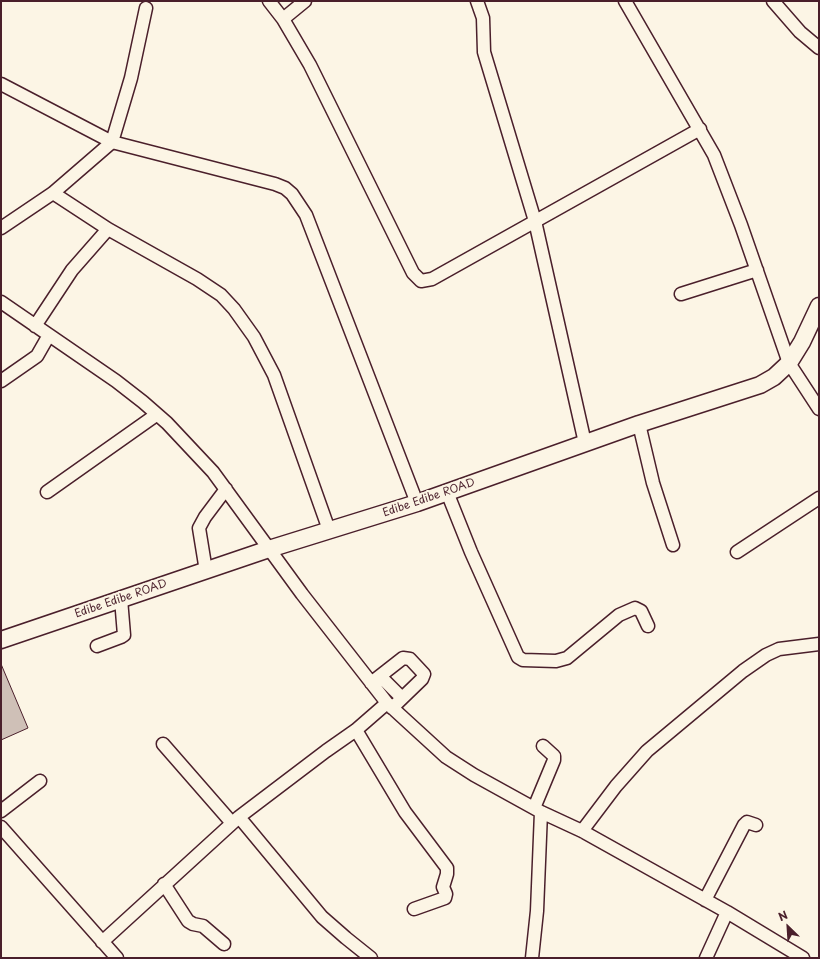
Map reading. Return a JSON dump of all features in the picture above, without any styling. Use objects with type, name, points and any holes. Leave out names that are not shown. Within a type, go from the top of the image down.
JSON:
[{"type":"main road","name":"Edibe Edibe ROAD","points":[[1,640],[269,549],[417,503],[639,424],[760,385],[774,377],[789,363],[802,342],[819,306]]},
{"type":"street","points":[[269,1],[283,19],[310,65],[413,273],[421,281],[432,279],[700,129]]},
{"type":"street","points":[[283,19],[305,1]]},
{"type":"street","points":[[477,1],[483,18],[484,52],[534,221],[585,443]]},
{"type":"street","points":[[625,1],[714,155],[757,270],[789,363],[818,406]]},
{"type":"street","points":[[773,1],[800,32],[819,48]]},
{"type":"street","points":[[1,228],[53,193],[112,142],[131,78],[146,8]]},
{"type":"street","points":[[1,84],[112,142],[275,184],[285,188],[292,194],[306,215],[417,503]]},
{"type":"street","points":[[53,193],[108,229],[197,279],[221,295],[234,309],[254,337],[274,376],[329,530]]},
{"type":"street","points":[[35,326],[72,270],[108,229]]},
{"type":"street","points":[[681,294],[757,270]]},
{"type":"street","points":[[1,302],[116,381],[167,423],[213,472],[334,636],[376,680],[402,698]]},
{"type":"street","points":[[1,381],[37,356],[49,335]]},
{"type":"street","points":[[47,492],[156,415]]},
{"type":"street","points":[[639,424],[653,483],[673,545]]},
{"type":"street","points":[[206,571],[199,528],[205,517],[226,489]]},
{"type":"street","points":[[447,492],[513,650],[518,657],[523,660],[556,661],[567,658],[619,615],[636,608],[641,611],[648,626]]},
{"type":"street","points":[[736,552],[819,498]]},
{"type":"street","points":[[97,646],[121,637],[124,634],[121,599]]},
{"type":"street","points":[[582,831],[616,786],[647,751],[742,671],[766,655],[779,649],[819,644]]},
{"type":"street","points":[[102,942],[236,820],[326,751],[402,698],[422,679],[424,674],[410,659],[403,658],[376,680]]},
{"type":"street","points":[[376,680],[390,706],[446,757],[474,775],[537,810],[582,831],[727,912],[803,958]]},
{"type":"street","points":[[356,730],[405,812],[447,868],[444,887],[446,894],[445,898],[414,909]]},
{"type":"street","points":[[163,744],[236,820],[322,917],[371,958]]},
{"type":"street","points":[[532,958],[536,911],[537,810],[554,760],[554,756],[542,746]]},
{"type":"street","points":[[1,811],[40,781]]},
{"type":"street","points":[[704,900],[744,825],[747,822],[756,825]]},
{"type":"street","points":[[1,827],[117,958]]},
{"type":"street","points":[[164,884],[188,921],[193,924],[204,926],[224,944]]},
{"type":"street","points":[[706,958],[727,912]]},
{"type":"building","points":[[1,664],[28,728],[1,740]]}]
